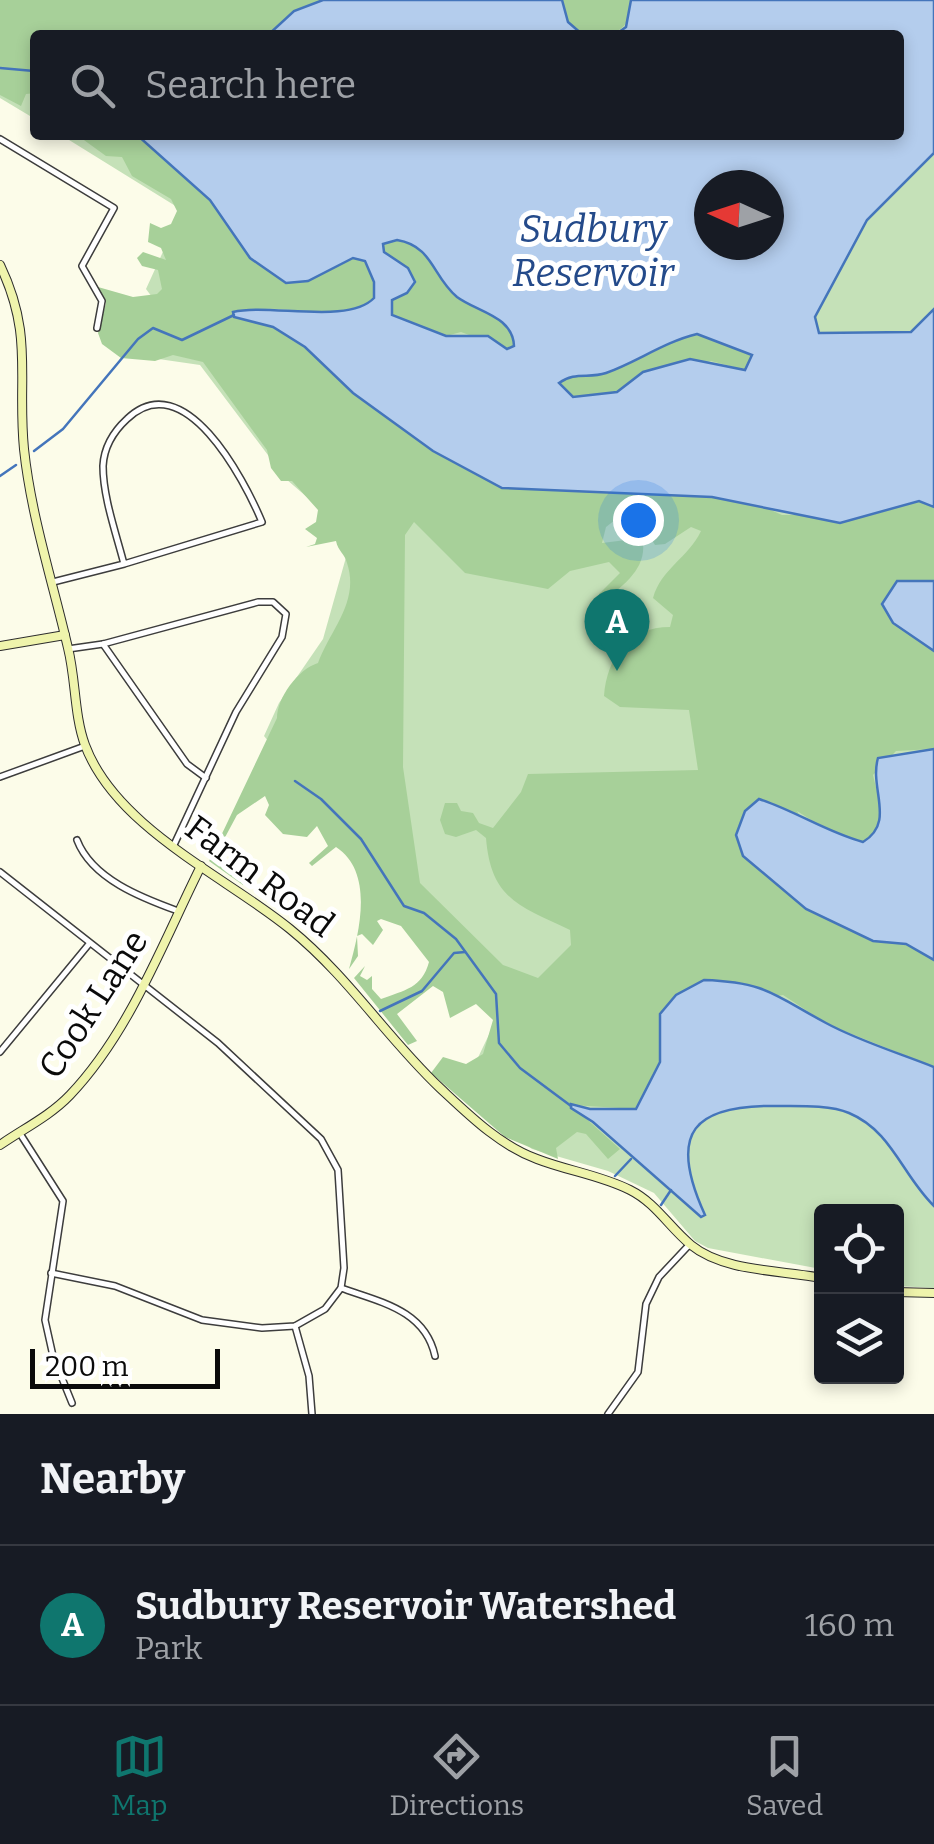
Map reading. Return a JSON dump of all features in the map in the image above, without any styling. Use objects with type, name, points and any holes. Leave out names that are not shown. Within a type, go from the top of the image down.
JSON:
[{"type":"street","points":[[0,138],[114,208],[82,266],[102,301],[97,328]]},
{"type":"street","name":"Farm Road","points":[[0,265],[24,340],[24,454],[68,649],[85,746],[107,784],[174,847],[329,962],[359,993],[402,1050],[496,1137],[534,1158],[606,1180],[641,1196],[690,1244],[730,1263],[814,1277]]},
{"type":"street","points":[[53,582],[124,564],[262,522],[214,442],[185,409],[158,404],[143,407],[114,432],[106,448],[105,482],[124,564]]},
{"type":"street","points":[[68,649],[103,644],[258,602],[280,605],[286,614],[282,637],[242,701],[174,847]]},
{"type":"street","points":[[0,646],[65,635]]},
{"type":"street","points":[[103,644],[187,764],[206,778]]},
{"type":"street","points":[[0,777],[85,746]]},
{"type":"street","points":[[77,840],[86,857],[127,890],[181,912]]},
{"type":"street","name":"Cook Lane","points":[[0,1145],[58,1106],[78,1085],[140,986],[181,912],[201,866]]},
{"type":"street","points":[[0,872],[140,986],[218,1043],[330,1150],[338,1170],[344,1268],[341,1288],[330,1305],[295,1326],[262,1328],[193,1318],[115,1286],[51,1272]]},
{"type":"street","points":[[0,1052],[88,944]]},
{"type":"street","points":[[19,1132],[63,1201],[46,1326],[72,1402]]},
{"type":"street","points":[[608,1414],[638,1372],[646,1304],[659,1277],[690,1244]]},
{"type":"street","points":[[341,1288],[414,1318],[428,1333],[436,1356]]},
{"type":"street","points":[[904,1292],[934,1294]]},
{"type":"street","points":[[295,1326],[309,1376],[312,1414]]},
{"type":"green space","points":[[0,0],[934,0],[934,1288],[904,1286],[904,1204],[814,1204],[814,1268],[708,1248],[695,1241],[654,1193],[608,1171],[532,1149],[459,1097],[497,1018],[264,736],[279,703],[323,639],[352,536],[286,479],[200,365],[124,354],[161,309],[146,289],[182,210],[69,140],[904,140],[904,30],[30,30],[30,116],[0,98]]},
{"type":"green space","points":[[0,0],[323,0],[294,11],[273,30],[30,30],[30,94],[21,106],[0,95]]},
{"type":"green space","points":[[562,0],[631,0],[627,20],[619,30],[577,30],[568,22]]},
{"type":"green space","points":[[84,140],[143,140],[210,200],[250,258],[308,281],[354,258],[365,261],[374,282],[374,298],[364,305],[337,312],[265,309],[234,316],[273,327],[305,347],[353,393],[502,488],[712,497],[753,502],[782,515],[872,515],[919,501],[934,507],[934,581],[897,581],[893,623],[934,651],[934,749],[896,751],[873,775],[880,820],[863,842],[830,832],[797,811],[873,941],[906,944],[934,960],[934,1067],[827,1024],[783,995],[660,1014],[661,1061],[636,1109],[571,1105],[620,1149],[608,1159],[586,1134],[577,1132],[556,1148],[558,1159],[505,1137],[431,1073],[443,1057],[466,1064],[483,1054],[493,1020],[476,1004],[450,1018],[443,992],[433,986],[397,1014],[417,1041],[408,1045],[354,978],[365,966],[360,976],[367,980],[372,976],[372,989],[381,999],[417,983],[429,962],[401,926],[377,921],[383,930],[373,945],[362,934],[357,936],[361,903],[356,871],[336,847],[312,866],[309,863],[328,846],[317,826],[307,837],[283,834],[265,815],[269,805],[265,796],[237,815],[215,856],[234,868],[247,868],[243,885],[209,861],[277,718],[285,693],[303,671],[318,663],[342,615],[350,577],[336,541],[306,547],[315,544],[317,538],[305,529],[316,522],[318,510],[292,481],[281,481],[271,468],[267,450],[203,362],[173,355],[155,361],[121,358],[102,344],[98,333],[106,303],[98,287],[133,297],[157,294],[162,289],[158,270],[142,266],[137,258],[143,252],[166,260],[161,248],[148,242],[150,223],[161,228],[171,224],[177,211],[171,199],[132,176],[122,157],[106,156]],"holes":[[[615,520],[642,524],[655,545],[665,544],[691,527],[701,531],[662,579],[653,598],[673,615],[670,627],[643,632],[623,647],[610,669],[604,696],[620,707],[689,710],[698,770],[528,774],[521,792],[493,828],[479,823],[473,813],[461,811],[457,803],[445,803],[440,820],[445,834],[456,837],[476,830],[486,838],[501,888],[522,906],[570,930],[571,945],[538,978],[503,965],[420,883],[403,767],[405,535],[414,522],[465,573],[548,589],[570,571],[609,562],[620,573],[599,594],[603,602],[631,577],[643,553],[643,543],[634,539],[602,543],[606,527]]]},
{"type":"green space","points":[[397,240],[418,249],[458,297],[500,321],[512,336],[514,346],[507,349],[461,332],[446,336],[392,315],[392,300],[406,293],[408,268],[384,252],[383,244]]},
{"type":"green space","points":[[697,334],[753,355],[745,370],[711,361],[643,372],[617,392],[573,397],[559,382],[606,373]]},
{"type":"green space","points":[[357,937],[358,956],[349,969],[353,954]]},
{"type":"water","points":[[323,0],[562,0],[568,22],[577,30],[273,30],[294,11]]},
{"type":"water","name":"Sudbury Reservoir","points":[[631,0],[934,0],[934,153],[867,220],[815,317],[819,333],[911,332],[934,309],[934,507],[919,501],[840,523],[712,497],[502,488],[433,451],[353,393],[305,347],[273,327],[234,317],[233,312],[248,310],[327,312],[362,306],[374,298],[374,282],[365,261],[353,258],[308,281],[286,283],[250,258],[210,200],[143,140],[904,140],[904,30],[622,30],[626,27]],"holes":[[[397,240],[409,243],[425,255],[457,297],[501,321],[514,346],[507,349],[488,336],[446,336],[392,315],[392,300],[407,293],[415,282],[408,268],[384,252],[383,244]],[[697,334],[752,355],[745,370],[690,359],[643,372],[617,392],[573,397],[559,383],[571,377],[606,373]]]},
{"type":"water","points":[[897,581],[934,581],[934,651],[893,623],[882,604]]},
{"type":"water","points":[[934,749],[934,960],[906,944],[873,941],[806,909],[743,856],[736,835],[745,811],[759,799],[863,842],[873,834],[880,815],[878,758]]},
{"type":"water","points":[[704,980],[756,987],[852,1035],[934,1067],[934,1206],[886,1142],[864,1121],[825,1107],[750,1107],[708,1118],[696,1129],[689,1144],[688,1163],[705,1215],[701,1217],[593,1122],[571,1108],[571,1104],[590,1109],[636,1109],[660,1062],[660,1014],[676,995]]},
{"type":"waterway","points":[[0,68],[30,71]]},
{"type":"waterway","points":[[34,451],[63,429],[138,339],[153,328],[182,340],[234,315]]},
{"type":"waterway","points":[[0,476],[16,465]]},
{"type":"waterway","points":[[295,781],[321,799],[361,839],[404,906],[424,913],[456,939],[496,994],[499,1043],[520,1068],[571,1106]]},
{"type":"waterway","points":[[380,1011],[422,991],[454,953],[465,952]]},
{"type":"waterway","points":[[615,1176],[631,1159]]},
{"type":"waterway","points":[[661,1205],[671,1190]]},
{"type":"place","name":"Sudbury Reservoir Watershed","points":[[617,671]]}]
